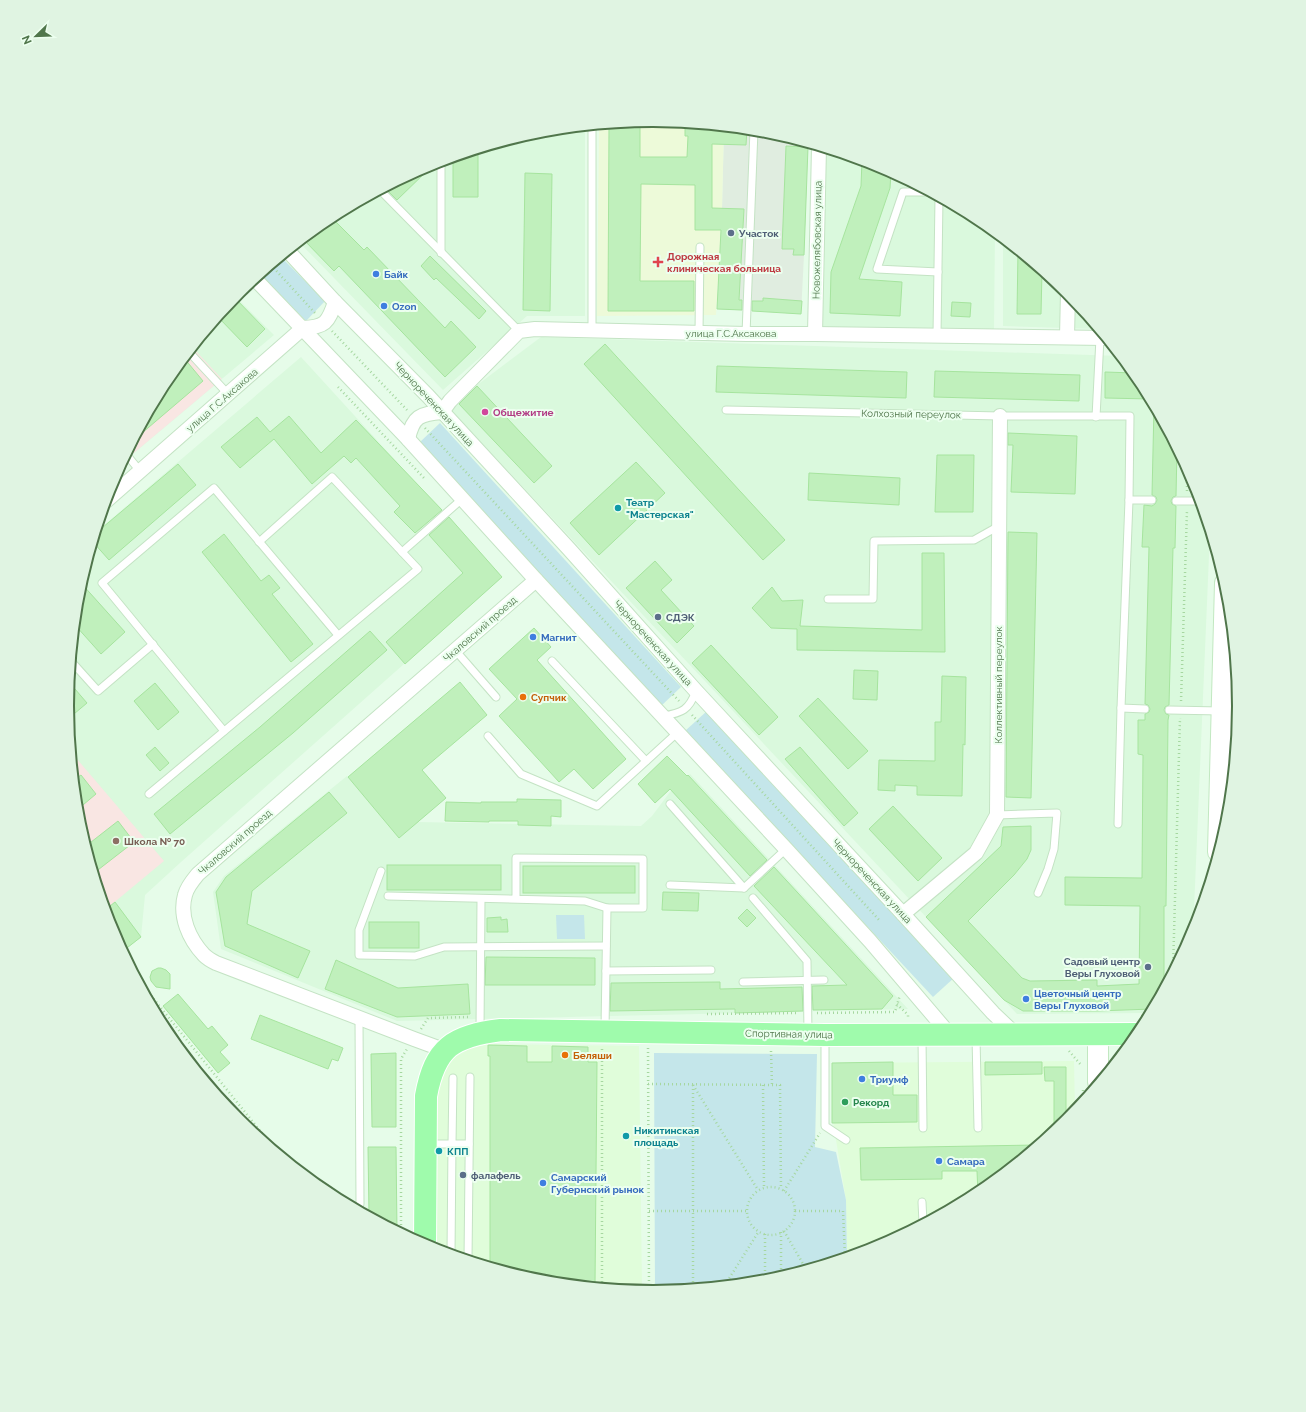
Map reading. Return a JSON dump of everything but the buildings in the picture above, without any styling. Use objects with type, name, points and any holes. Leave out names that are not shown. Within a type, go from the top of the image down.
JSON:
[{"type":"main road","points":[[1219,829],[1224,613]]},
{"type":"main road","name":"Спортивная улица","points":[[444,1050],[480,1029],[607,1039],[816,1035],[1098,1034],[1135,1026]]},
{"type":"main road","points":[[1098,1034],[1098,1076]]},
{"type":"main road","points":[[425,1238],[426,1096],[429,1080],[436,1061],[444,1050]]},
{"type":"street","name":"Новожелябовская улица","points":[[815,334],[819,152]]},
{"type":"street","name":"Чернореченская улица","points":[[291,255],[335,302],[442,412],[992,1013],[1016,1035]]},
{"type":"street","points":[[259,282],[408,439],[536,580],[786,849],[870,941],[950,1035]]},
{"type":"street","points":[[302,328],[314,328],[325,323],[331,314],[335,302]]},
{"type":"street","points":[[1067,337],[1068,303]]},
{"type":"street","name":"улица Г.С.Аксакова","points":[[115,493],[302,328]]},
{"type":"street","name":"улица Г.С.Аксакова","points":[[519,331],[535,329],[746,334],[1099,338]]},
{"type":"street","points":[[408,439],[410,428],[415,418],[427,413],[442,412],[450,401],[519,331]]},
{"type":"street","name":"Коллективный переулок","points":[[903,914],[976,853],[997,815],[1000,416]]},
{"type":"street","name":"Чкаловский проезд","points":[[444,1050],[216,963],[205,956],[193,942],[186,925],[183,911],[185,895],[198,874],[536,580]]},
{"type":"lane","points":[[592,130],[592,331]]},
{"type":"lane","points":[[746,334],[754,136]]},
{"type":"lane","points":[[441,167],[442,253]]},
{"type":"lane","points":[[918,192],[903,192],[877,269],[938,272]]},
{"type":"lane","points":[[384,194],[519,331]]},
{"type":"lane","points":[[937,335],[939,203]]},
{"type":"lane","points":[[699,333],[700,247]]},
{"type":"lane","points":[[1096,417],[1102,341]]},
{"type":"lane","points":[[193,356],[228,394]]},
{"type":"lane","name":"Колхозный переулок","points":[[726,410],[1000,416],[1130,416],[1129,500]]},
{"type":"lane","points":[[130,459],[140,471]]},
{"type":"lane","points":[[149,794],[418,569],[332,476],[259,542]]},
{"type":"lane","points":[[224,731],[102,583],[214,488],[338,635]]},
{"type":"lane","points":[[402,552],[462,499]]},
{"type":"lane","points":[[1118,824],[1129,500],[1152,500]]},
{"type":"lane","points":[[1176,501],[1194,502]]},
{"type":"lane","points":[[828,599],[873,599],[874,541],[974,540],[999,526]]},
{"type":"lane","points":[[75,665],[98,691],[153,644]]},
{"type":"lane","points":[[456,650],[496,697]]},
{"type":"lane","points":[[552,661],[646,762]]},
{"type":"lane","points":[[663,716],[675,714],[686,709],[693,701],[696,691]]},
{"type":"lane","points":[[1121,708],[1145,709]]},
{"type":"lane","points":[[1169,710],[1222,711]]},
{"type":"lane","points":[[488,736],[521,774],[597,806],[678,732]]},
{"type":"lane","points":[[670,804],[744,888]]},
{"type":"lane","points":[[997,815],[1057,813],[1054,849],[1038,893]]},
{"type":"lane","points":[[670,885],[744,888],[786,849]]},
{"type":"lane","points":[[388,896],[585,901],[607,908],[643,908],[643,859],[516,858],[516,899]]},
{"type":"lane","points":[[381,871],[359,930],[359,954],[415,956],[444,947],[606,946]]},
{"type":"lane","points":[[753,898],[807,961],[808,1013],[816,1035],[825,1126],[846,1140]]},
{"type":"lane","points":[[480,1029],[481,899]]},
{"type":"lane","points":[[607,908],[607,1039]]},
{"type":"lane","points":[[606,971],[711,970]]},
{"type":"lane","points":[[743,982],[824,980]]},
{"type":"lane","points":[[359,1018],[360,1204]]},
{"type":"lane","points":[[922,1035],[923,1128]]},
{"type":"lane","points":[[976,1035],[978,1128]]},
{"type":"lane","points":[[468,1254],[470,1077]]},
{"type":"lane","points":[[451,1248],[453,1078]]},
{"type":"lane","points":[[426,1144],[470,1144]]},
{"type":"lane","points":[[922,1202],[923,1218]]},
{"type":"path","points":[[274,268],[686,709],[880,921]]},
{"type":"path","points":[[334,384],[425,480]]},
{"type":"path","points":[[706,1014],[895,1012],[900,995],[895,990]]},
{"type":"path","points":[[156,1002],[259,1129]]},
{"type":"path","points":[[897,1004],[908,1015]]},
{"type":"path","points":[[402,1227],[401,1059],[428,1018],[480,1029]]},
{"type":"path","points":[[602,1283],[602,1048],[607,1039]]},
{"type":"path","points":[[771,1047],[772,1085]]},
{"type":"path","points":[[640,1048],[648,1048],[650,1285]]},
{"type":"path","points":[[648,1084],[780,1085],[782,1190]]},
{"type":"path","points":[[693,1084],[758,1190]]},
{"type":"path","points":[[693,1084],[693,1284]]},
{"type":"path","points":[[763,1085],[764,1188]]},
{"type":"path","points":[[782,1190],[825,1126]]},
{"type":"path","points":[[771,1187],[782,1190],[789,1195],[793,1202],[795,1211],[792,1222],[782,1232],[774,1235],[765,1234],[752,1226],[748,1218],[748,1202],[758,1190],[771,1187]]},
{"type":"path","points":[[795,1211],[844,1210],[845,1252]]},
{"type":"path","points":[[649,1211],[747,1211]]},
{"type":"path","points":[[728,1280],[759,1231]]},
{"type":"path","points":[[782,1232],[803,1265]]},
{"type":"path","points":[[782,1232],[782,1270]]},
{"type":"path","points":[[765,1234],[765,1274]]},
{"type":"shaded area","name":"Дорожная клиническая больница","points":[[653,127],[691,128],[724,131],[722,208],[716,315],[597,316],[599,130]]},
{"type":"shaded area","points":[[585,131],[585,316],[527,316],[443,390],[303,246],[331,225],[364,205],[431,171],[503,147],[540,138]]},
{"type":"shaded area","points":[[724,131],[766,138],[808,148],[801,314],[717,309]]},
{"type":"shaded area","points":[[823,153],[875,171],[909,187],[975,225],[995,240],[994,330],[820,328]]},
{"type":"shaded area","points":[[1003,246],[1035,271],[1092,329],[1003,326]]},
{"type":"shaded area","points":[[284,260],[325,301],[306,321],[264,278]]},
{"type":"shaded area","points":[[240,301],[274,335],[132,455],[152,416],[172,384],[218,324]]},
{"type":"shaded area","points":[[541,337],[1113,356],[1134,384],[1172,450],[1188,484],[1209,547],[1194,912],[1172,962],[1143,1013],[1017,1014],[448,407]]},
{"type":"shaded area","points":[[196,351],[222,379],[132,455],[152,416],[172,384]]},
{"type":"shaded area","points":[[301,357],[502,577],[145,895],[141,937],[127,948],[118,928],[94,856],[85,819],[75,744],[75,668],[79,630],[85,593],[103,526]]},
{"type":"shaded area","points":[[440,423],[681,687],[661,706],[420,442]]},
{"type":"shaded area","points":[[707,711],[955,977],[933,997],[685,731]]},
{"type":"shaded area","name":"Школа № 70","points":[[77,758],[164,861],[110,906],[94,856],[85,819]]},
{"type":"shaded area","points":[[690,774],[908,1009],[397,1021],[221,949],[213,892],[224,876],[347,776],[399,838],[417,822],[641,826],[652,816],[670,792]]},
{"type":"shaded area","points":[[556,915],[584,915],[585,939],[557,939]]},
{"type":"shaded area","points":[[491,1044],[639,1046],[642,1285],[615,1284],[540,1274],[503,1265],[436,1243],[436,1100],[439,1081],[449,1060],[473,1047]]},
{"type":"shaded area","name":"Никитинская площадь","points":[[654,1053],[817,1054],[815,1147],[836,1152],[846,1200],[847,1251],[803,1265],[766,1274],[691,1284],[655,1285]]},
{"type":"shaded area","points":[[1074,1061],[1075,1102],[1035,1141],[975,1187],[909,1225],[875,1241],[847,1251],[846,1200],[833,1122],[832,1063]]},
{"type":"place","name":"Участок","points":[[731,233]]},
{"type":"place","name":"Дорожная клиническая больница","points":[[658,262]]},
{"type":"place","name":"Байк","points":[[376,274]]},
{"type":"place","name":"Ozon","points":[[384,306]]},
{"type":"place","name":"Общежитие","points":[[485,412]]},
{"type":"place","name":"Театр \"Мастерская\"","points":[[618,508]]},
{"type":"place","name":"СДЭК","points":[[658,617]]},
{"type":"place","name":"Магнит","points":[[533,637]]},
{"type":"place","name":"Супчик","points":[[523,697]]},
{"type":"place","name":"Школа № 70","points":[[116,841]]},
{"type":"place","name":"Садовый центр Веры Глуховой","points":[[1148,967]]},
{"type":"place","name":"Цветочный центр Веры Глуховой","points":[[1026,999]]},
{"type":"place","name":"Беляши","points":[[565,1055]]},
{"type":"place","name":"Триумф","points":[[862,1079]]},
{"type":"place","name":"Рекорд","points":[[845,1102]]},
{"type":"place","name":"Никитинская площадь","points":[[626,1136]]},
{"type":"place","name":"КПП","points":[[439,1151]]},
{"type":"place","name":"Самара","points":[[939,1161]]},
{"type":"place","name":"фалафель","points":[[463,1175]]},
{"type":"place","name":"Самарский Губернский рынок","points":[[543,1183]]}]
